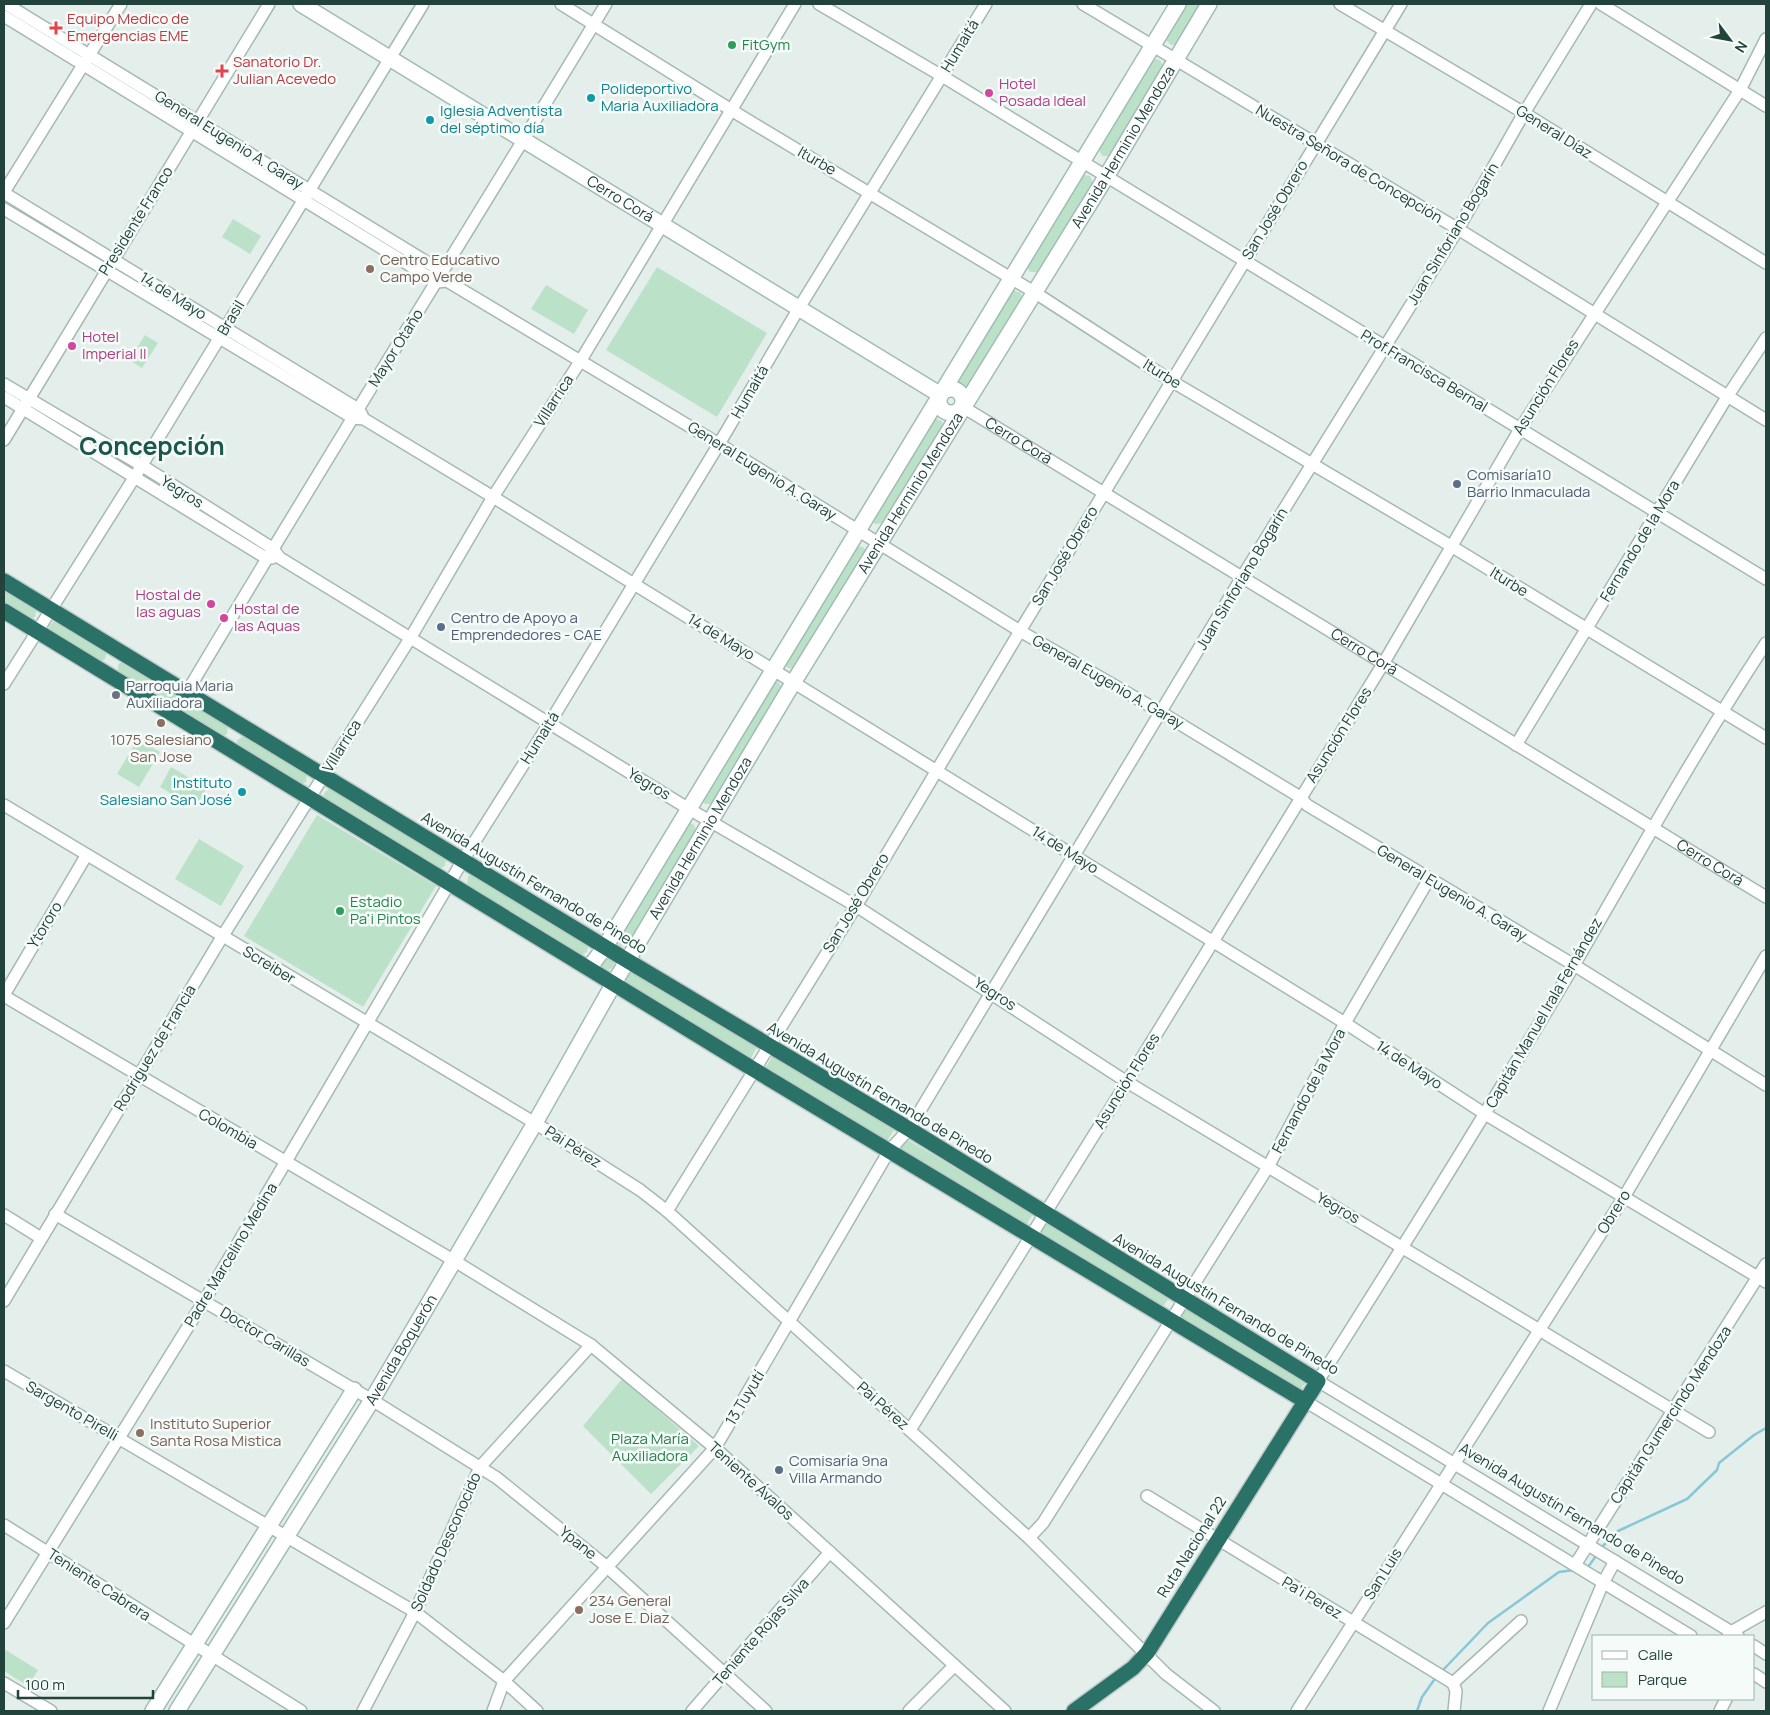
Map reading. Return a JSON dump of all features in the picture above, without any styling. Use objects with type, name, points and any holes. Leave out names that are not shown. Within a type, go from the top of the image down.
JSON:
[{"type":"highway","name":"Avenida Augustín Fernando de Pinedo","points":[[4,581],[768,1046],[909,1129],[1044,1214],[1318,1380]]},
{"type":"highway","points":[[4,610],[1169,1322],[1305,1401]]},
{"type":"highway","name":"Ruta Nacional 22","points":[[1074,1711],[1132,1668],[1147,1653],[1318,1380]]},
{"type":"street","name":"General Eugenio A. Garay","points":[[6,4],[192,132],[302,200],[442,278],[581,360],[1020,631],[1162,713],[1300,797],[1307,805],[1574,965],[1766,1085]]},
{"type":"street","points":[[4,193],[85,59],[121,4]]},
{"type":"street","name":"Presidente Franco","points":[[4,440],[112,258],[192,132],[269,4]]},
{"type":"street","name":"Cerro Corá","points":[[301,4],[940,394],[948,390],[958,391],[962,396],[963,408],[1766,897]]},
{"type":"street","name":"Brasil","points":[[4,684],[134,478],[308,189],[423,4]]},
{"type":"street","name":"Iturbe","points":[[561,4],[730,109],[1034,292],[1173,382],[1451,546],[1766,738]]},
{"type":"street","name":"Mayor Otaño","points":[[187,692],[269,553],[358,415],[442,278],[606,4]]},
{"type":"street","name":"Villarrica","points":[[311,797],[411,637],[493,497],[581,360],[730,109],[795,4]]},
{"type":"street","name":"Prof.Francisca Bernal","points":[[819,4],[942,76],[1766,579]]},
{"type":"street","name":"Humaitá","points":[[450,882],[550,724],[799,308],[872,193],[986,4]]},
{"type":"street","name":"Nuestra Señora de Concepción","points":[[1083,4],[1176,58],[1315,145],[1458,229],[1592,315],[1766,420]]},
{"type":"street","name":"Avenida Herminio Mendoza","points":[[589,968],[605,946],[856,530],[1178,4]]},
{"type":"street","name":"Avenida Herminio Mendoza","points":[[614,983],[793,683],[1106,177],[1209,4]]},
{"type":"street","name":"General Díaz","points":[[1340,4],[1524,113],[1766,263]]},
{"type":"street","name":"San José Obrero","points":[[667,1211],[753,1069],[856,906],[1103,493],[1173,382],[1244,261],[1401,4]]},
{"type":"street","name":"Juan Sinforiano Bogarín","points":[[889,1151],[909,1129],[1162,713],[1242,577],[1458,229],[1524,113],[1591,4]]},
{"type":"street","points":[[1601,4],[1766,106]]},
{"type":"street","name":"General Eugenio A. Garay","points":[[4,16],[198,121],[308,189],[442,278]]},
{"type":"street","name":"Asunción Flores","points":[[910,1430],[1127,1082],[1383,664],[1520,429],[1592,315],[1740,90],[1766,39]]},
{"type":"street","name":"14 de Mayo","points":[[4,193],[112,258],[222,333]]},
{"type":"street","name":"14 de Mayo","points":[[4,208],[105,270],[222,333],[493,497],[1345,1023],[1485,1114],[1762,1280]]},
{"type":"street","name":"Fernando de la Mora","points":[[1516,744],[1727,397],[1766,338]]},
{"type":"street","name":"Yegros","points":[[4,384],[26,404],[134,478],[280,558],[688,808],[712,820],[856,906],[992,992],[1127,1082],[1404,1246],[1709,1432]]},
{"type":"street","name":"Yegros","points":[[4,397],[26,404],[141,466],[269,553]]},
{"type":"street","name":"Capitán Manuel Irala Fernández","points":[[1318,1380],[1404,1246],[1485,1114],[1574,965],[1721,711],[1766,643]]},
{"type":"street","name":"Rodríguez de Francia","points":[[4,1301],[137,1076],[311,797]]},
{"type":"street","name":"Screiber","points":[[4,805],[86,856],[535,1123]]},
{"type":"street","name":"Ytororo","points":[[4,995],[86,856]]},
{"type":"street","name":"Fernando de la Mora","points":[[1029,1538],[1043,1523],[1268,1167],[1345,1023],[1429,879]]},
{"type":"street","name":"Padre Marcelino Medina","points":[[4,1623],[204,1301],[450,882]]},
{"type":"street","name":"Obrero","points":[[1454,1462],[1624,1197],[1766,956]]},
{"type":"street","name":"Avenida Boquerón","points":[[177,1711],[372,1400],[535,1123],[614,983]]},
{"type":"street","name":"Colombia","points":[[4,995],[137,1076],[453,1260]]},
{"type":"street","name":"Pai Pérez","points":[[535,1123],[640,1190],[667,1211],[1029,1538],[1147,1653],[1166,1674],[1214,1711]]},
{"type":"street","name":"13 Tuyutí","points":[[493,1711],[504,1681],[606,1566],[715,1448],[889,1151]]},
{"type":"street","name":"Doctor Carillas","points":[[55,1214],[372,1400]]},
{"type":"street","points":[[4,1215],[41,1238]]},
{"type":"street","name":"Teniente Ávalos","points":[[453,1260],[591,1345],[715,1448],[1004,1711]]},
{"type":"street","name":"Capitán Gumercindo Mendoza","points":[[1575,1565],[1674,1410],[1762,1280],[1766,1264]]},
{"type":"street","name":"Soldado Desconocido","points":[[363,1711],[415,1612],[480,1467],[591,1345]]},
{"type":"street","name":"Sargento Pirelli","points":[[4,1371],[287,1538]]},
{"type":"street","name":"Avenida Augustín Fernando de Pinedo","points":[[1318,1380],[1588,1543],[1732,1635]]},
{"type":"street","name":"Avenida Boquerón","points":[[153,1711],[354,1390]]},
{"type":"street","name":"Ypane","points":[[372,1400],[480,1467],[606,1566],[766,1711]]},
{"type":"street","points":[[1305,1401],[1689,1635]]},
{"type":"street","name":"San Luis","points":[[1297,1711],[1454,1462]]},
{"type":"street","name":"Pa'i Perez","points":[[1147,1496],[1453,1683]]},
{"type":"street","name":"Teniente Cabrera","points":[[4,1525],[193,1646],[301,1711]]},
{"type":"street","points":[[287,1538],[415,1612],[504,1681],[537,1711]]},
{"type":"street","name":"Teniente Rojas Silva","points":[[692,1711],[830,1552]]},
{"type":"street","points":[[1550,1711],[1603,1583],[1615,1561]]},
{"type":"street","points":[[1732,1635],[1766,1612]]},
{"type":"street","points":[[1454,1711],[1456,1692],[1453,1683],[1522,1621]]},
{"type":"street","points":[[1755,1647],[1766,1654]]},
{"type":"street","points":[[909,1711],[954,1666]]},
{"type":"street","points":[[1755,1675],[1766,1682]]},
{"type":"street","points":[[4,1683],[51,1711]]},
{"type":"green space","points":[[1184,4],[1202,4],[1177,44],[1171,45],[1165,39]]},
{"type":"green space","points":[[1154,59],[1160,60],[1164,68],[1110,156],[1102,156],[1098,148]]},
{"type":"green space","points":[[1084,175],[1090,176],[1094,185],[1039,272],[1030,272],[1027,267]]},
{"type":"green space","points":[[233,219],[261,236],[250,254],[222,237]]},
{"type":"green space","points":[[657,267],[767,333],[717,417],[606,350]]},
{"type":"green space","points":[[546,285],[588,310],[574,334],[531,309]]},
{"type":"green space","points":[[1013,290],[1021,293],[1022,299],[968,387],[960,388],[956,383]]},
{"type":"green space","points":[[145,335],[158,343],[142,368],[129,360]]},
{"type":"green space","points":[[934,418],[942,421],[943,426],[884,523],[875,524],[871,519]]},
{"type":"green space","points":[[857,546],[863,547],[866,551],[794,669],[788,668],[785,663]]},
{"type":"green space","points":[[4,587],[37,607],[35,617],[29,619],[4,604]]},
{"type":"green space","points":[[57,620],[107,650],[105,659],[99,662],[50,632],[49,625]]},
{"type":"green space","points":[[125,661],[228,724],[227,734],[221,737],[118,673],[118,664]]},
{"type":"green space","points":[[772,681],[778,682],[782,687],[714,804],[705,804],[701,799]]},
{"type":"green space","points":[[245,735],[307,773],[306,782],[300,785],[238,747],[237,740]]},
{"type":"green space","points":[[138,739],[160,752],[139,787],[117,774]]},
{"type":"green space","points":[[171,767],[207,788],[195,808],[160,787]]},
{"type":"green space","points":[[332,787],[446,857],[445,866],[438,869],[324,800],[324,793]]},
{"type":"green space","name":"Estadio Pa'i Pintos","points":[[317,815],[436,886],[363,1007],[244,936]]},
{"type":"green space","points":[[687,823],[693,824],[697,832],[629,946],[620,946],[617,941]]},
{"type":"green space","points":[[199,839],[244,866],[221,906],[175,879]]},
{"type":"green space","points":[[474,874],[588,943],[587,952],[581,955],[467,886],[468,876]]},
{"type":"green space","points":[[607,956],[612,958],[614,963],[612,968],[607,970],[602,968],[600,963],[602,958]]},
{"type":"green space","points":[[631,971],[757,1047],[751,1058],[624,983]]},
{"type":"green space","points":[[772,1057],[894,1130],[886,1143],[764,1070]]},
{"type":"green space","points":[[906,1139],[1033,1214],[1025,1227],[898,1152]]},
{"type":"green space","points":[[1046,1223],[1169,1297],[1161,1311],[1038,1237]]},
{"type":"green space","points":[[1180,1306],[1307,1380],[1297,1395],[1173,1320]]},
{"type":"green space","name":"Plaza María Auxiliadora","points":[[622,1379],[699,1446],[651,1494],[583,1426]]},
{"type":"green space","points":[[4,1649],[38,1670],[28,1686],[4,1671]]},
{"type":"waterway","points":[[1602,1547],[1618,1531],[1687,1499],[1717,1470],[1719,1463],[1754,1435],[1766,1428]]},
{"type":"waterway","points":[[1588,1567],[1596,1556]]},
{"type":"waterway","points":[[1444,1669],[1488,1623],[1559,1572],[1574,1570]]},
{"type":"waterway","points":[[1417,1711],[1422,1697],[1434,1680]]},
{"type":"place","name":"Equipo Medico de Emergencias EME","points":[[56,28]]},
{"type":"place","name":"FitGym","points":[[732,45]]},
{"type":"place","name":"Sanatorio Dr. Julian Acevedo","points":[[222,71]]},
{"type":"place","name":"Hotel Posada Ideal","points":[[989,93]]},
{"type":"place","name":"Polideportivo Maria Auxiliadora","points":[[591,98]]},
{"type":"place","name":"Iglesia Adventista del séptimo día","points":[[430,120]]},
{"type":"place","name":"Centro Educativo Campo Verde","points":[[370,269]]},
{"type":"place","name":"Hotel Imperial II","points":[[72,346]]},
{"type":"place","name":"Comisaría10 Barrio Inmaculada","points":[[1457,484]]},
{"type":"place","name":"Hostal de las aguas","points":[[211,604]]},
{"type":"place","name":"Hostal de las Aquas","points":[[224,618]]},
{"type":"place","name":"Centro de Apoyo a Emprendedores - CAE","points":[[441,627]]},
{"type":"place","name":"Parroquia Maria Auxiliadora","points":[[116,695]]},
{"type":"place","name":"1075 Salesiano San Jose","points":[[161,723]]},
{"type":"place","name":"Instituto Salesiano San José","points":[[242,792]]},
{"type":"place","name":"Estadio Pa'i Pintos","points":[[340,911]]},
{"type":"place","name":"Instituto Superior Santa Rosa Mistica","points":[[140,1433]]},
{"type":"place","name":"Comisaría 9na Villa Armando","points":[[779,1470]]},
{"type":"place","name":"234 General Jose E. Diaz","points":[[579,1610]]},
{"type":"district","name":"Concepción","points":[[152,446]]}]
